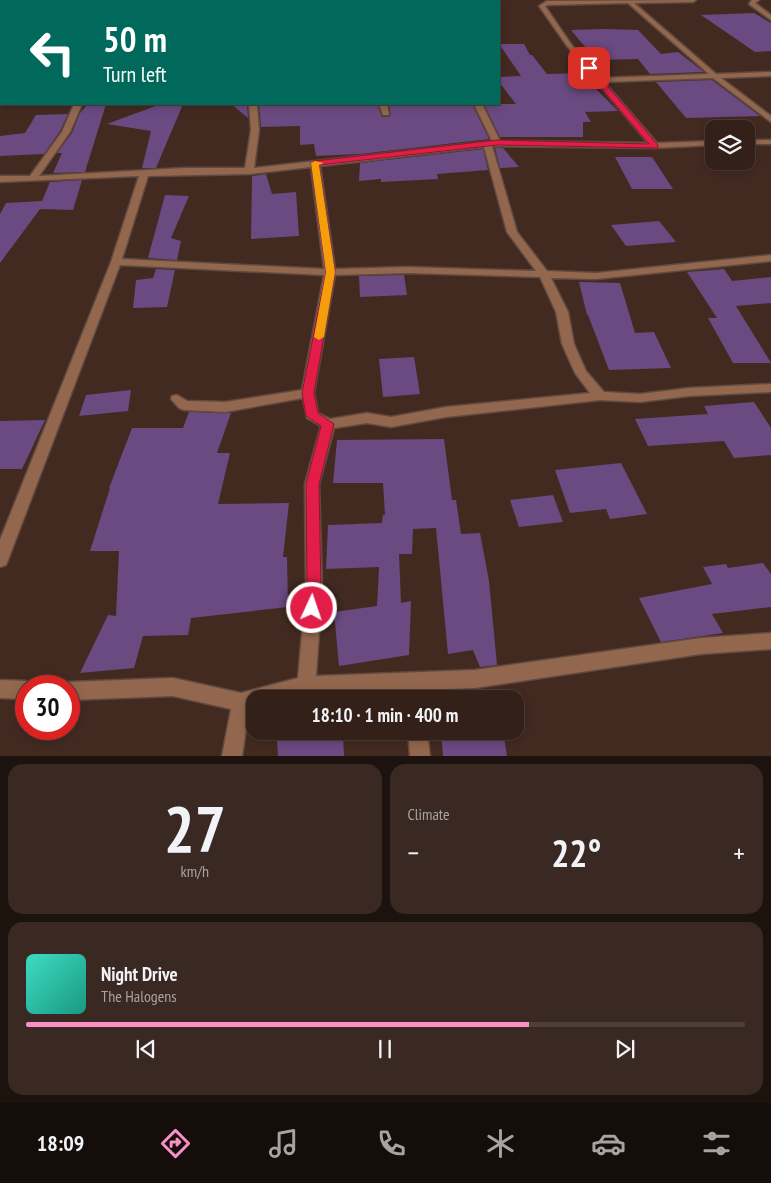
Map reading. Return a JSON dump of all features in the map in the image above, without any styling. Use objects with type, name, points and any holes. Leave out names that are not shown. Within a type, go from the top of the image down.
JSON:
[{"type":"street","points":[[655,146],[598,80],[555,26],[543,5],[694,0]]},
{"type":"street","points":[[756,0],[751,3],[771,18]]},
{"type":"street","points":[[630,2],[716,77],[771,120]]},
{"type":"street","points":[[598,80],[771,74]]},
{"type":"street","points":[[33,180],[66,132],[78,105]]},
{"type":"street","points":[[249,171],[255,130],[253,105]]},
{"type":"street","points":[[383,105],[386,114]]},
{"type":"street","points":[[478,105],[492,143],[512,232],[544,275],[562,312],[568,344],[581,374],[600,396]]},
{"type":"street","points":[[755,142],[771,142]]},
{"type":"street","points":[[0,179],[33,180],[249,171],[492,143],[655,146],[705,143]]},
{"type":"street","points":[[315,163],[330,272],[308,393],[312,416],[328,424],[367,418],[391,422],[446,412],[600,396],[640,398],[689,392],[771,388]]},
{"type":"street","points":[[0,560],[116,262],[144,174]]},
{"type":"street","points":[[116,262],[330,272],[408,270],[596,276],[771,258]]},
{"type":"street","points":[[177,399],[184,406],[225,407],[308,393]]},
{"type":"street","points":[[306,685],[314,589],[312,484],[328,424]]},
{"type":"street","points":[[80,691],[173,687],[241,702],[306,685],[475,679],[701,646],[771,641]]},
{"type":"street","points":[[410,680],[412,690]]},
{"type":"street","points":[[0,689],[15,690]]},
{"type":"street","points":[[232,756],[241,702]]},
{"type":"street","points":[[418,740],[420,756]]},
{"type":"building","points":[[754,13],[771,23],[771,51],[755,52],[701,15]]},
{"type":"building","points":[[571,30],[638,30],[661,54],[678,52],[704,72],[650,74],[638,59],[596,60]]},
{"type":"building","points":[[500,44],[524,44],[530,55],[547,74],[580,73],[618,111],[585,112],[591,122],[583,122],[583,137],[500,137],[484,105],[516,104],[500,83],[500,77],[521,76]]},
{"type":"building","points":[[712,80],[760,116],[686,118],[656,82]]},
{"type":"building","points":[[87,105],[106,105],[85,172],[53,173],[62,153],[57,153],[72,133],[80,113]]},
{"type":"building","points":[[158,105],[183,105],[156,168],[142,168],[151,131],[107,124]]},
{"type":"building","points":[[232,105],[247,105],[248,118]]},
{"type":"building","points":[[259,105],[377,105],[382,117],[389,117],[391,115],[389,105],[472,105],[489,139],[360,154],[316,156],[314,144],[300,145],[300,126],[261,127]]},
{"type":"building","points":[[68,114],[60,131],[44,154],[0,156],[0,136],[25,133],[36,115]]},
{"type":"building","points":[[495,148],[503,148],[519,167],[500,168]]},
{"type":"building","points":[[483,149],[488,170],[437,174],[438,179],[381,182],[381,179],[359,181],[360,163]]},
{"type":"building","points":[[615,157],[652,157],[673,189],[632,189]]},
{"type":"building","points":[[266,174],[272,194],[296,192],[299,236],[251,239],[252,176]]},
{"type":"building","points":[[82,180],[73,210],[40,209],[0,263],[0,214],[6,203],[42,201],[50,182]]},
{"type":"building","points":[[165,195],[189,196],[171,238],[181,241],[177,260],[148,258]]},
{"type":"building","points":[[659,221],[676,242],[626,246],[611,225]]},
{"type":"building","points":[[156,269],[175,270],[167,307],[133,308],[136,280],[153,278]]},
{"type":"building","points":[[724,269],[732,281],[771,277],[771,303],[736,306],[771,363],[733,363],[708,318],[717,318],[687,272]]},
{"type":"building","points":[[404,275],[407,295],[360,297],[359,276]]},
{"type":"building","points":[[579,282],[620,283],[635,333],[654,332],[671,368],[609,370],[587,315]]},
{"type":"building","points":[[414,357],[420,394],[383,397],[379,359]]},
{"type":"building","points":[[131,390],[128,411],[79,416],[86,395]]},
{"type":"building","points":[[754,402],[771,428],[771,455],[734,458],[724,441],[648,446],[635,419],[708,414],[704,406]]},
{"type":"building","points":[[189,412],[231,413],[217,453],[230,453],[218,504],[289,503],[283,557],[287,557],[288,607],[191,618],[188,635],[143,636],[134,668],[80,673],[108,615],[116,616],[119,551],[90,551],[109,488],[132,428],[183,428]]},
{"type":"building","points":[[45,420],[22,469],[0,469],[0,421]]},
{"type":"building","points":[[444,439],[452,500],[456,500],[461,534],[480,533],[489,581],[497,665],[480,667],[473,650],[448,654],[436,528],[413,529],[412,554],[399,554],[401,603],[411,601],[409,655],[339,666],[334,612],[377,606],[379,567],[326,569],[328,525],[382,523],[383,515],[385,515],[383,483],[333,483],[337,440]]},
{"type":"building","points":[[621,463],[647,514],[610,519],[606,509],[570,513],[555,470]]},
{"type":"building","points":[[553,495],[563,522],[519,527],[510,500]]},
{"type":"building","points":[[763,563],[771,574],[771,607],[712,614],[723,633],[661,642],[639,598],[712,584],[703,567],[726,564],[728,568]]},
{"type":"building","points":[[277,740],[343,740],[344,756],[278,756]]},
{"type":"building","points":[[442,740],[504,740],[507,756],[443,756]]},
{"type":"slow traffic","points":[[319,337],[330,272],[315,163],[320,163]]},
{"type":"route","points":[[312,608],[314,589],[312,484],[328,424],[312,416],[308,393],[323,320],[330,272],[315,163],[497,143],[655,146],[589,68]]}]
